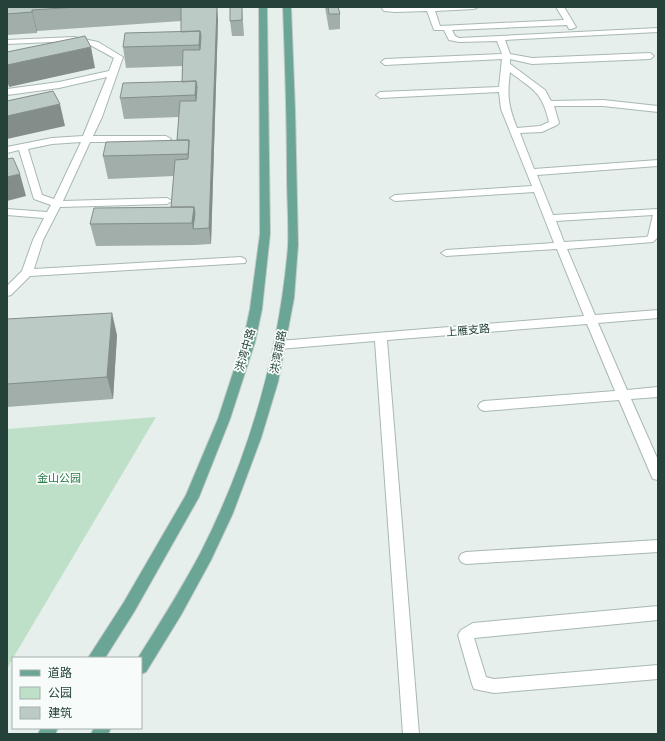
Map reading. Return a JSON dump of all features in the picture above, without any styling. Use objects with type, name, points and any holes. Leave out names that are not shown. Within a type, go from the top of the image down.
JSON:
[{"type":"main road","name":"洪湾中路","points":[[97,657],[129,607],[192,497],[224,419],[249,342],[256,309],[265,234],[263,7]]},
{"type":"main road","name":"洪湾南路","points":[[142,665],[180,603],[206,556],[226,513],[261,420],[272,382],[288,298],[293,245],[291,110],[287,7]]},
{"type":"street","points":[[385,7],[387,9],[395,10],[474,7]]},
{"type":"street","points":[[560,7],[576,34]]},
{"type":"street","points":[[430,8],[437,28],[569,22]]},
{"type":"street","points":[[448,28],[452,38],[459,40],[658,30]]},
{"type":"street","points":[[500,38],[506,61],[503,89],[505,109],[591,320],[658,474]]},
{"type":"street","points":[[7,42],[74,40],[95,44],[119,56],[114,73],[114,84],[57,204],[38,240],[27,273],[7,292]]},
{"type":"street","points":[[103,48],[118,48]]},
{"type":"street","points":[[385,62],[506,61],[650,56]]},
{"type":"street","points":[[506,61],[542,92],[548,104],[554,123],[542,129],[514,131]]},
{"type":"street","points":[[7,92],[59,85],[114,73]]},
{"type":"street","points":[[380,95],[503,89]]},
{"type":"street","points":[[548,104],[595,102],[628,104],[658,109]]},
{"type":"street","points":[[7,150],[52,141],[87,139],[166,139]]},
{"type":"street","points":[[23,147],[38,197],[57,204],[168,201]]},
{"type":"street","points":[[531,172],[658,163]]},
{"type":"street","points":[[395,198],[538,189]]},
{"type":"street","points":[[7,212],[51,215]]},
{"type":"street","points":[[550,218],[658,212]]},
{"type":"street","points":[[446,253],[649,240],[653,237],[658,216]]},
{"type":"street","points":[[27,273],[241,261]]},
{"type":"street","name":"上雁支路","points":[[279,345],[658,314]]},
{"type":"street","points":[[381,337],[411,734]]},
{"type":"street","points":[[484,406],[658,392]]},
{"type":"street","points":[[466,558],[658,546]]},
{"type":"street","points":[[658,613],[473,630],[466,635],[480,684],[494,686],[658,672]]},
{"type":"green space","name":"金山公园","points":[[156,417],[14,657],[12,657],[7,669],[7,429]]},
{"type":"building","points":[[7,7],[78,7],[32,10],[32,12],[7,14]]},
{"type":"building","points":[[181,7],[217,7],[209,228],[193,229],[195,213],[194,207],[171,207],[175,160],[188,159],[189,140],[177,140],[180,101],[196,101],[196,81],[182,82],[183,50],[200,50],[201,36],[200,31],[181,32]]},
{"type":"building","points":[[230,7],[242,7],[242,20],[230,21]]},
{"type":"building","points":[[328,7],[338,7],[340,14],[329,14]]},
{"type":"building","points":[[200,31],[199,45],[123,47],[125,33]]},
{"type":"building","points":[[85,36],[91,47],[7,65],[7,52]]},
{"type":"building","points":[[196,81],[195,95],[120,98],[123,83]]},
{"type":"building","points":[[53,91],[60,104],[7,116],[7,101]]},
{"type":"building","points":[[189,140],[188,154],[103,156],[106,142]]},
{"type":"building","points":[[13,158],[20,174],[7,177],[7,159]]},
{"type":"building","points":[[194,207],[192,223],[90,224],[94,208]]},
{"type":"building","points":[[112,313],[107,377],[7,384],[7,319]]}]
